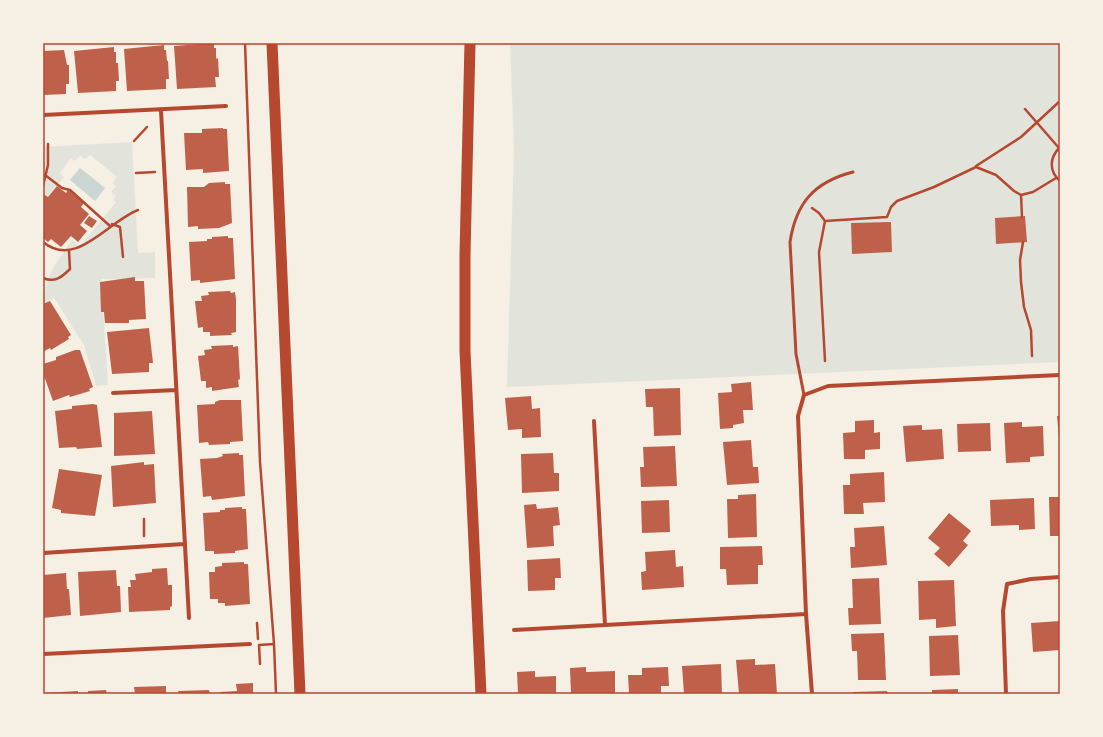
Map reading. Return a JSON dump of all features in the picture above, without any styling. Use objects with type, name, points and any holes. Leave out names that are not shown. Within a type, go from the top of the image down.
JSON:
[{"type":"highway","points":[[272,43],[300,694]]},
{"type":"highway","points":[[470,43],[465,254],[465,351],[481,694]]},
{"type":"street","points":[[43,116],[161,111],[226,106]]},
{"type":"street","points":[[161,111],[188,618]]},
{"type":"street","points":[[812,694],[806,614],[798,416],[804,395],[828,386],[1060,375]]},
{"type":"street","points":[[113,393],[176,390]]},
{"type":"street","points":[[594,421],[605,625]]},
{"type":"street","points":[[43,553],[184,544]]},
{"type":"street","points":[[1006,694],[1003,611],[1007,584],[1031,579],[1060,577]]},
{"type":"street","points":[[514,630],[806,614]]},
{"type":"street","points":[[43,654],[250,644]]},
{"type":"lane","points":[[804,395],[796,354],[790,242],[796,216],[803,202],[817,189],[830,180],[853,172]]},
{"type":"path","points":[[245,43],[260,462],[274,644],[276,694]]},
{"type":"path","points":[[825,221],[887,217],[890,207],[896,201],[934,187],[976,167],[1002,150],[1038,123],[1060,101]]},
{"type":"path","points":[[1025,109],[1060,147],[1053,156],[1052,162],[1053,173],[1060,181]]},
{"type":"path","points":[[134,141],[147,127]]},
{"type":"path","points":[[43,186],[48,144]]},
{"type":"path","points":[[976,167],[996,175],[1014,191],[1021,195],[1033,192],[1056,178]]},
{"type":"path","points":[[136,173],[164,171]]},
{"type":"path","points":[[45,175],[62,188],[70,190],[111,225],[120,228],[123,257]]},
{"type":"path","points":[[1021,195],[1022,217]]},
{"type":"path","points":[[803,202],[819,213],[825,221],[819,252],[825,361]]},
{"type":"path","points":[[43,242],[58,250],[69,251],[90,242],[111,225],[138,210]]},
{"type":"path","points":[[1023,242],[1020,260],[1020,282],[1024,307],[1031,330],[1032,356]]},
{"type":"path","points":[[43,278],[50,281],[60,278],[70,269],[69,251]]},
{"type":"path","points":[[144,519],[144,546]]},
{"type":"path","points":[[257,623],[260,664]]},
{"type":"path","points":[[259,645],[274,644]]},
{"type":"shaded area","points":[[510,43],[1060,43],[1060,362],[507,387],[514,148]]},
{"type":"shaded area","points":[[132,142],[138,253],[155,252],[155,278],[101,279],[108,385],[96,386],[84,345],[54,298],[43,305],[43,289],[45,290],[52,269],[72,240],[80,246],[116,202],[113,199],[116,196],[111,192],[116,186],[112,183],[117,177],[90,155],[85,159],[80,156],[74,161],[71,158],[60,173],[64,177],[48,196],[43,195],[43,147]]},
{"type":"shaded area","points":[[80,168],[105,188],[95,201],[70,180]]},
{"type":"building","points":[[214,43],[214,48],[216,48],[216,59],[218,58],[219,77],[215,77],[216,87],[177,89],[174,46]]},
{"type":"building","points":[[164,45],[164,50],[166,50],[168,61],[169,79],[166,79],[166,89],[127,91],[124,49]]},
{"type":"building","points":[[114,47],[114,52],[116,52],[116,63],[118,63],[119,81],[116,81],[116,91],[78,93],[74,51]]},
{"type":"building","points":[[64,50],[67,65],[69,65],[69,84],[66,84],[66,94],[43,95],[43,51]]},
{"type":"building","points":[[202,129],[227,129],[229,171],[203,173],[203,169],[186,170],[184,133],[202,133]]},
{"type":"building","points":[[225,182],[225,184],[230,184],[232,223],[219,228],[198,229],[198,226],[188,227],[187,187],[204,187],[209,183]]},
{"type":"building","points":[[57,186],[66,193],[68,190],[84,203],[81,207],[89,214],[80,225],[87,231],[78,242],[71,236],[61,247],[51,239],[48,242],[43,238],[43,197],[45,195],[48,197]]},
{"type":"building","points":[[89,216],[97,221],[92,228],[84,223]]},
{"type":"building","points":[[1025,216],[1027,242],[996,244],[995,218]]},
{"type":"building","points":[[891,222],[892,252],[852,254],[851,223]]},
{"type":"building","points":[[228,236],[228,238],[233,238],[235,279],[200,283],[200,280],[191,281],[189,242],[207,241],[207,239],[212,239],[212,237]]},
{"type":"building","points":[[135,277],[135,281],[144,281],[146,319],[129,320],[129,323],[105,323],[104,312],[101,312],[100,282]]},
{"type":"building","points":[[230,291],[231,293],[235,292],[236,332],[231,333],[232,335],[210,336],[210,332],[203,332],[203,327],[198,328],[195,301],[202,301],[201,296],[209,295],[208,292]]},
{"type":"building","points":[[50,301],[71,335],[68,337],[69,339],[51,350],[50,348],[43,352],[43,304]]},
{"type":"building","points":[[149,328],[153,363],[149,363],[149,372],[112,374],[107,332]]},
{"type":"building","points":[[233,345],[233,347],[238,346],[239,387],[212,391],[212,387],[206,388],[206,381],[201,381],[198,356],[205,355],[204,350],[212,349],[211,346]]},
{"type":"building","points":[[75,350],[80,350],[93,387],[89,389],[90,391],[70,397],[69,395],[53,401],[43,373],[43,364],[56,360],[56,357]]},
{"type":"building","points":[[751,382],[753,410],[743,410],[744,423],[733,425],[733,428],[720,429],[718,393],[732,392],[731,384]]},
{"type":"building","points":[[680,388],[681,435],[654,436],[653,407],[646,407],[645,389]]},
{"type":"building","points":[[531,396],[532,409],[540,408],[541,437],[522,438],[522,429],[508,430],[505,398]]},
{"type":"building","points":[[220,400],[241,400],[243,441],[230,442],[230,444],[209,445],[208,442],[199,443],[197,405],[215,404],[215,402]]},
{"type":"building","points":[[97,405],[102,447],[77,449],[76,447],[59,448],[55,411],[72,409],[72,406]]},
{"type":"building","points":[[152,411],[155,454],[114,456],[114,413]]},
{"type":"building","points":[[1057,416],[1060,416],[1060,437],[1059,437]]},
{"type":"building","points":[[874,420],[874,433],[880,432],[880,449],[865,450],[865,459],[844,459],[843,433],[855,432],[855,421]]},
{"type":"building","points":[[1022,422],[1022,427],[1043,426],[1044,456],[1030,457],[1030,462],[1006,463],[1004,423]]},
{"type":"building","points":[[990,423],[991,451],[958,452],[957,424]]},
{"type":"building","points":[[922,425],[922,430],[942,429],[944,459],[906,462],[903,426]]},
{"type":"building","points":[[751,440],[753,467],[758,467],[759,483],[727,485],[723,442]]},
{"type":"building","points":[[675,446],[677,486],[641,487],[640,467],[644,467],[643,447]]},
{"type":"building","points":[[239,453],[239,455],[243,455],[245,496],[212,500],[211,496],[203,497],[200,459],[217,458],[223,456],[222,454]]},
{"type":"building","points":[[553,453],[554,473],[559,473],[559,491],[522,493],[521,454]]},
{"type":"building","points":[[144,462],[144,465],[154,464],[156,503],[113,507],[111,466]]},
{"type":"building","points":[[59,469],[102,475],[95,516],[61,513],[61,510],[52,508]]},
{"type":"building","points":[[884,472],[885,502],[863,503],[864,514],[844,514],[843,485],[850,485],[850,474]]},
{"type":"building","points":[[756,494],[757,537],[728,538],[727,499],[738,499],[738,495]]},
{"type":"building","points":[[1049,497],[1060,497],[1060,536],[1050,536]]},
{"type":"building","points":[[1034,498],[1035,529],[1019,530],[1019,525],[991,526],[990,500]]},
{"type":"building","points":[[669,500],[670,532],[642,533],[641,501]]},
{"type":"building","points":[[536,504],[537,509],[558,507],[560,525],[553,526],[554,546],[527,548],[524,505]]},
{"type":"building","points":[[242,507],[242,509],[246,509],[248,549],[235,551],[235,553],[214,554],[214,551],[205,551],[203,513],[220,512],[220,510],[225,510],[225,508]]},
{"type":"building","points":[[949,513],[971,531],[963,541],[968,545],[949,567],[934,554],[940,548],[928,538]]},
{"type":"building","points":[[884,526],[887,565],[851,568],[850,547],[855,547],[854,528]]},
{"type":"building","points":[[762,546],[763,565],[758,565],[758,584],[727,585],[726,569],[720,569],[720,547]]},
{"type":"building","points":[[675,550],[676,567],[683,566],[684,587],[642,590],[641,572],[646,571],[645,552]]},
{"type":"building","points":[[560,558],[561,578],[555,578],[555,590],[528,591],[527,560]]},
{"type":"building","points":[[244,562],[244,564],[248,564],[250,604],[225,606],[225,603],[218,603],[218,599],[210,599],[209,572],[215,572],[215,567],[222,566],[222,563]]},
{"type":"building","points":[[167,568],[168,585],[172,585],[172,606],[170,607],[170,610],[129,612],[128,587],[131,587],[130,580],[136,580],[135,574],[152,572],[152,569]]},
{"type":"building","points":[[116,570],[117,586],[120,586],[121,612],[80,616],[78,572]]},
{"type":"building","points":[[66,573],[71,615],[43,618],[43,575]]},
{"type":"building","points":[[879,578],[881,624],[849,625],[848,608],[853,608],[852,579]]},
{"type":"building","points":[[954,580],[956,626],[936,628],[936,619],[919,620],[918,581]]},
{"type":"building","points":[[1060,621],[1060,650],[1033,652],[1031,623]]},
{"type":"building","points":[[884,633],[886,680],[858,680],[857,651],[852,651],[851,634]]},
{"type":"building","points":[[958,635],[960,675],[930,676],[929,636]]},
{"type":"building","points":[[755,659],[755,665],[775,664],[777,694],[739,694],[736,660]]},
{"type":"building","points":[[721,664],[722,694],[684,694],[682,666]]},
{"type":"building","points":[[586,667],[586,672],[615,671],[615,694],[571,694],[570,668]]},
{"type":"building","points":[[668,667],[669,686],[661,686],[661,694],[629,694],[628,675],[642,675],[642,668]]},
{"type":"building","points":[[535,671],[535,677],[556,676],[556,694],[518,694],[517,672]]},
{"type":"building","points":[[253,683],[253,694],[221,694],[220,692],[237,691],[236,684]]},
{"type":"building","points":[[166,686],[166,694],[135,694],[134,687]]},
{"type":"building","points":[[958,689],[958,694],[932,694],[932,690]]},
{"type":"building","points":[[106,690],[107,694],[88,694],[88,691]]},
{"type":"building","points":[[209,690],[210,694],[179,694],[178,691]]},
{"type":"building","points":[[78,691],[78,694],[44,694],[44,693]]},
{"type":"building","points":[[887,691],[888,694],[853,694],[853,692]]}]
